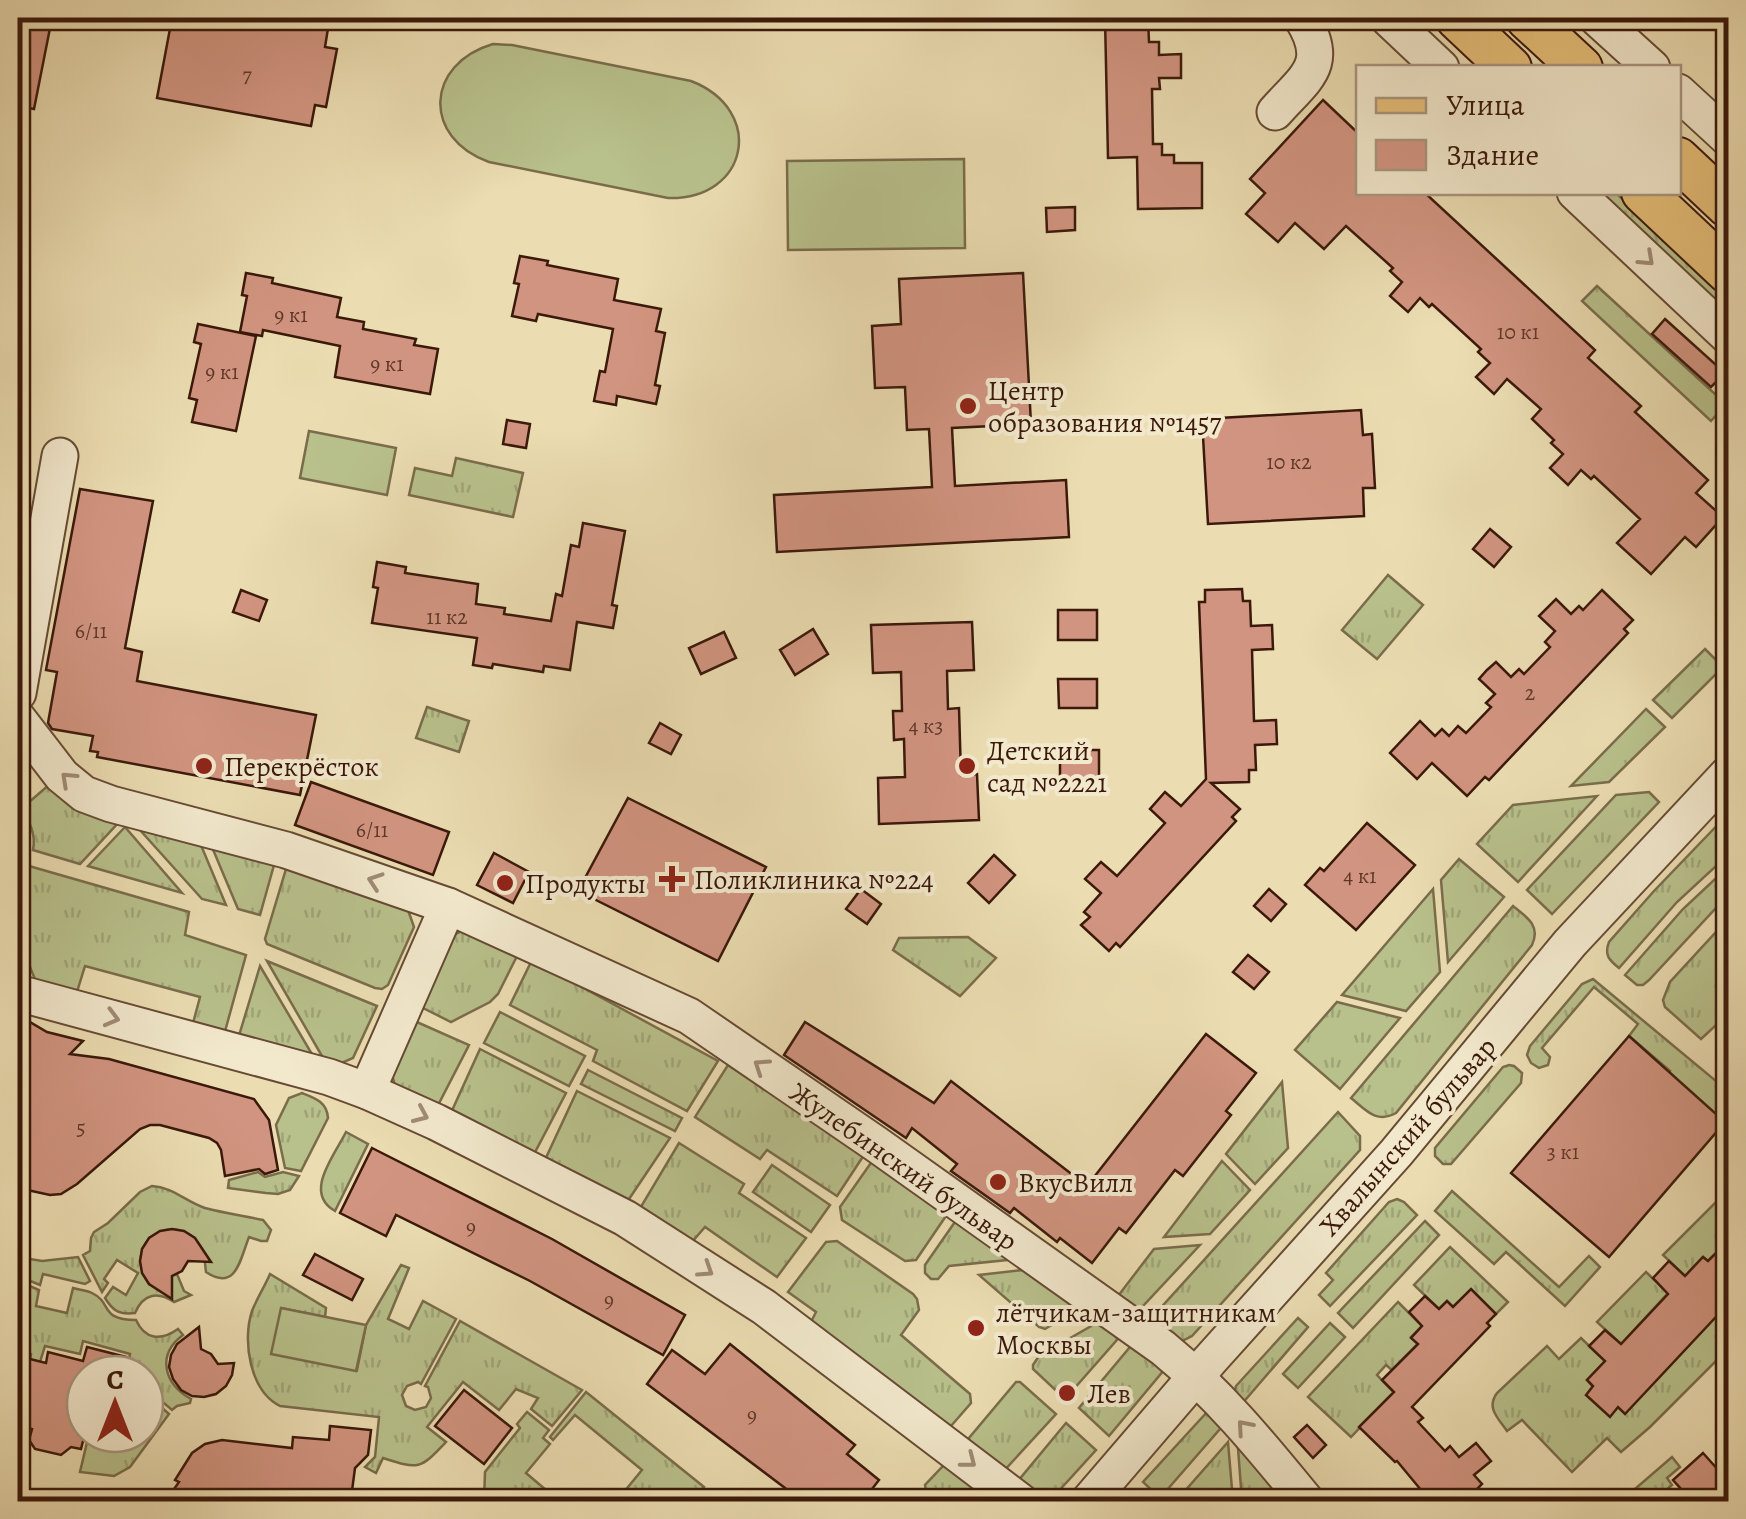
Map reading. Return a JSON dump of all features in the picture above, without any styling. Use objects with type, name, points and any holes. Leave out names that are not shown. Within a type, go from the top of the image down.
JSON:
[{"type":"main road","points":[[1457,18],[1507,65]]},
{"type":"main road","points":[[1527,18],[1578,65]]},
{"type":"main road","points":[[1681,162],[1728,206]]},
{"type":"main road","points":[[1646,195],[1728,272]]},
{"type":"street","points":[[1275,112],[1311,72],[1315,62],[1315,44],[1302,18]]},
{"type":"street","points":[[1388,18],[1439,65]]},
{"type":"street","points":[[1598,18],[1649,65]]},
{"type":"street","points":[[1681,95],[1728,138]]},
{"type":"street","points":[[1578,195],[1728,336]]},
{"type":"street","points":[[18,693],[60,456]]},
{"type":"street","name":"Жулебинский бульвар","points":[[18,719],[62,776],[84,794],[286,850],[448,906],[689,1016],[1089,1294],[1197,1376],[1308,1502]]},
{"type":"street","name":"Хвалынский бульвар","points":[[1088,1502],[1396,1153],[1570,943],[1728,774]]},
{"type":"street","points":[[367,1091],[448,906]]},
{"type":"street","points":[[18,993],[329,1076],[436,1122],[625,1218],[764,1307],[1021,1502]]},
{"type":"green space","points":[[493,44],[691,81],[715,94],[730,112],[738,131],[738,151],[731,170],[716,185],[695,195],[668,198],[489,162],[467,151],[443,119],[440,102],[444,84],[454,68],[471,54]]},
{"type":"green space","points":[[964,159],[965,248],[788,250],[787,161]]},
{"type":"green space","points":[[1602,195],[1618,195],[1728,298],[1728,314]]},
{"type":"green space","points":[[1597,286],[1726,404],[1711,421],[1582,301]]},
{"type":"green space","points":[[309,431],[396,448],[387,495],[300,478]]},
{"type":"green space","points":[[456,458],[523,473],[513,517],[409,495],[415,468],[452,476]]},
{"type":"green space","points":[[1388,575],[1423,605],[1377,659],[1342,630]]},
{"type":"green space","points":[[1705,649],[1723,667],[1672,718],[1653,700]]},
{"type":"green space","points":[[427,707],[469,721],[459,752],[416,738]]},
{"type":"green space","points":[[1646,709],[1665,727],[1609,782],[1571,786]]},
{"type":"green space","points":[[50,784],[119,822],[80,864],[33,850],[32,828],[21,809]]},
{"type":"green space","points":[[1649,792],[1659,802],[1552,914],[1527,890],[1616,795]]},
{"type":"green space","points":[[1597,796],[1518,882],[1477,844],[1513,805]]},
{"type":"green space","points":[[1728,814],[1728,855],[1677,902],[1619,968],[1608,957],[1609,942]]},
{"type":"green space","points":[[131,820],[198,838],[226,905],[202,899]]},
{"type":"green space","points":[[125,827],[182,893],[88,866]]},
{"type":"green space","points":[[209,840],[274,865],[260,915],[238,909]]},
{"type":"green space","points":[[1459,859],[1504,897],[1448,962],[1441,880]]},
{"type":"green space","points":[[29,866],[189,912],[185,935],[246,955],[224,1035],[192,1027],[200,997],[85,966],[76,995],[37,984],[18,938],[18,886]]},
{"type":"green space","points":[[293,867],[408,910],[414,927],[388,985],[375,988],[267,944],[265,939],[286,869]]},
{"type":"green space","points":[[1728,867],[1728,895],[1649,980],[1637,985],[1625,975],[1683,909]]},
{"type":"green space","points":[[1433,889],[1440,972],[1406,1011],[1342,995]]},
{"type":"green space","points":[[1513,906],[1534,927],[1532,945],[1396,1113],[1383,1117],[1367,1111],[1351,1098]]},
{"type":"green space","points":[[1728,919],[1728,1014],[1701,1039],[1665,1007],[1663,1000],[1670,982]]},
{"type":"green space","points":[[462,931],[519,952],[498,994],[451,1022],[415,1004],[448,938]]},
{"type":"green space","points":[[968,937],[996,958],[960,996],[893,950],[899,938]]},
{"type":"green space","points":[[532,960],[718,1061],[687,1111],[593,1061],[597,1050],[510,1005]]},
{"type":"green space","points":[[267,961],[377,1006],[353,1058],[337,1065],[326,1063]]},
{"type":"green space","points":[[260,966],[316,1061],[238,1039]]},
{"type":"green space","points":[[1593,979],[1728,1091],[1728,1125],[1685,1087],[1663,1079],[1670,1071],[1629,1036],[1638,1024],[1594,987],[1542,1048],[1550,1057],[1548,1065],[1539,1068],[1531,1063],[1527,1055],[1530,1046],[1582,984]]},
{"type":"green space","points":[[1337,1002],[1400,1018],[1340,1089],[1295,1050]]},
{"type":"green space","points":[[500,1012],[585,1056],[569,1086],[484,1043]]},
{"type":"green space","points":[[410,1019],[469,1045],[435,1111],[397,1092],[390,1068]]},
{"type":"green space","points":[[480,1049],[566,1093],[533,1156],[450,1115]]},
{"type":"green space","points":[[728,1065],[864,1155],[837,1196],[767,1150],[760,1159],[695,1117]]},
{"type":"green space","points":[[1509,1065],[1522,1073],[1521,1083],[1451,1164],[1443,1164],[1435,1156],[1435,1148],[1503,1067]]},
{"type":"green space","points":[[588,1070],[682,1118],[675,1131],[581,1084]]},
{"type":"green space","points":[[1282,1082],[1288,1148],[1255,1184],[1226,1154]]},
{"type":"green space","points":[[577,1091],[670,1138],[625,1205],[544,1162]]},
{"type":"green space","points":[[302,1093],[323,1104],[328,1118],[301,1171],[285,1168],[276,1125],[289,1098]]},
{"type":"green space","points":[[1338,1112],[1360,1136],[1360,1150],[1192,1336],[1178,1343],[1147,1323]]},
{"type":"green space","points":[[346,1132],[368,1144],[335,1211],[326,1203],[321,1184]]},
{"type":"green space","points":[[679,1143],[744,1184],[739,1193],[806,1238],[777,1277],[705,1227],[691,1243],[639,1210]]},
{"type":"green space","points":[[873,1160],[948,1213],[916,1260],[905,1261],[842,1220],[840,1207]]},
{"type":"green space","points":[[1222,1161],[1250,1190],[1210,1234],[1164,1237]]},
{"type":"green space","points":[[772,1165],[830,1205],[811,1232],[753,1192]]},
{"type":"green space","points":[[258,1172],[265,1177],[283,1172],[299,1176],[290,1190],[278,1194],[228,1188],[229,1180]]},
{"type":"green space","points":[[152,1186],[205,1208],[263,1220],[271,1230],[267,1241],[249,1237],[235,1271],[224,1278],[206,1272],[203,1251],[192,1237],[180,1231],[156,1234],[141,1254],[149,1284],[177,1274],[184,1291],[191,1295],[174,1302],[151,1296],[135,1313],[121,1313],[105,1298],[113,1287],[126,1295],[138,1273],[117,1260],[104,1279],[108,1283],[102,1292],[83,1255],[90,1251],[94,1232]]},
{"type":"green space","points":[[1452,1191],[1559,1287],[1589,1256],[1600,1267],[1565,1306],[1506,1252],[1494,1264],[1435,1211]]},
{"type":"green space","points":[[1397,1199],[1417,1215],[1330,1306],[1319,1295],[1333,1280],[1326,1273],[1389,1202]]},
{"type":"green space","points":[[1716,1202],[1728,1202],[1728,1258],[1724,1263],[1715,1254],[1708,1261],[1703,1257],[1685,1276],[1663,1255]]},
{"type":"green space","points":[[957,1219],[1017,1259],[949,1266],[938,1279],[931,1279],[925,1273],[925,1265]]},
{"type":"green space","points":[[1425,1221],[1439,1235],[1353,1328],[1338,1313]]},
{"type":"green space","points":[[837,1241],[917,1299],[919,1310],[901,1335],[970,1394],[971,1403],[951,1426],[944,1425],[811,1322],[816,1312],[788,1292],[826,1242]]},
{"type":"green space","points":[[1200,1245],[1143,1306],[1134,1310],[1118,1296],[1154,1249]]},
{"type":"green space","points":[[1450,1247],[1508,1302],[1496,1314],[1471,1290],[1453,1307],[1447,1301],[1439,1309],[1414,1285]]},
{"type":"green space","points":[[18,1257],[42,1261],[78,1257],[90,1281],[85,1284],[43,1274],[40,1285],[18,1276]]},
{"type":"green space","points":[[401,1265],[409,1268],[388,1319],[409,1329],[423,1301],[456,1319],[421,1384],[407,1386],[402,1395],[406,1406],[415,1410],[426,1407],[431,1398],[425,1386],[460,1321],[582,1390],[552,1426],[531,1409],[538,1398],[516,1389],[499,1410],[463,1382],[427,1427],[446,1442],[419,1465],[383,1458],[376,1473],[365,1467],[375,1457],[379,1417],[280,1406],[270,1399],[255,1377],[248,1336],[252,1311],[270,1274],[326,1308],[325,1317],[281,1308],[357,1370],[366,1325]]},
{"type":"green space","points":[[1032,1269],[1084,1306],[1045,1329],[979,1275]]},
{"type":"green space","points":[[1646,1272],[1668,1293],[1621,1344],[1597,1322]]},
{"type":"green space","points":[[18,1281],[39,1290],[36,1306],[67,1313],[73,1288],[90,1292],[111,1314],[136,1320],[149,1335],[160,1337],[178,1329],[183,1335],[169,1351],[167,1369],[175,1385],[191,1399],[190,1403],[172,1410],[165,1404],[165,1354],[130,1354],[83,1341],[80,1354],[45,1346],[40,1362],[30,1360],[31,1354],[18,1350]]},
{"type":"green space","points":[[1398,1302],[1422,1326],[1411,1337],[1418,1344],[1392,1370],[1386,1365],[1377,1375],[1398,1397],[1390,1396],[1351,1437],[1308,1397]]},
{"type":"green space","points":[[1728,1303],[1728,1349],[1621,1452],[1607,1438],[1572,1472],[1522,1420],[1507,1431],[1495,1413],[1497,1393],[1547,1346],[1559,1359],[1581,1338],[1605,1361],[1587,1380],[1610,1416],[1618,1407],[1625,1413]]},
{"type":"green space","points":[[281,1308],[366,1325],[356,1371],[271,1354]]},
{"type":"green space","points":[[1107,1317],[1123,1333],[1065,1399],[1033,1365],[1039,1356]]},
{"type":"green space","points":[[1298,1318],[1308,1327],[1241,1405],[1233,1397],[1236,1386]]},
{"type":"green space","points":[[1330,1323],[1345,1337],[1298,1388],[1283,1374]]},
{"type":"green space","points":[[1138,1343],[1164,1370],[1109,1436],[1079,1408],[1130,1347]]},
{"type":"green space","points":[[1016,1382],[1056,1414],[1002,1473],[969,1447],[969,1438]]},
{"type":"green space","points":[[586,1392],[704,1487],[692,1501],[619,1498],[642,1470],[575,1415],[553,1440],[550,1437]]},
{"type":"green space","points":[[1208,1411],[1226,1422],[1160,1498],[1143,1482]]},
{"type":"green space","points":[[527,1412],[549,1430],[543,1438],[550,1444],[526,1473],[559,1501],[484,1501],[485,1472],[520,1428],[517,1424]]},
{"type":"green space","points":[[1066,1423],[1096,1450],[1056,1494],[1036,1494],[1018,1481]]},
{"type":"green space","points":[[1237,1435],[1295,1501],[1242,1501]]},
{"type":"green space","points":[[1228,1442],[1233,1501],[1176,1501]]},
{"type":"green space","points":[[84,1454],[140,1454],[130,1467],[114,1476],[80,1472]]},
{"type":"green space","points":[[1672,1457],[1680,1467],[1667,1478],[1672,1485],[1653,1501],[1621,1501]]},
{"type":"green space","points":[[965,1465],[989,1484],[973,1502],[928,1501],[925,1485],[943,1466]]},
{"type":"building","points":[[18,18],[52,18],[34,109],[18,106]]},
{"type":"building","points":[[172,18],[302,18],[329,22],[325,47],[337,49],[326,107],[315,105],[311,126],[157,98]]},
{"type":"building","points":[[1105,18],[1148,18],[1149,42],[1159,42],[1159,55],[1181,54],[1181,78],[1159,78],[1160,89],[1152,89],[1153,144],[1162,144],[1162,155],[1174,155],[1174,163],[1202,163],[1202,208],[1138,209],[1137,157],[1108,158]]},
{"type":"building","points":[[1323,100],[1356,131],[1356,195],[1427,195],[1595,350],[1588,358],[1641,406],[1635,412],[1708,480],[1696,493],[1723,517],[1696,547],[1685,537],[1651,574],[1617,543],[1640,519],[1594,476],[1591,479],[1581,470],[1568,485],[1550,468],[1563,454],[1532,419],[1541,409],[1507,379],[1494,394],[1476,377],[1490,363],[1478,352],[1481,349],[1432,304],[1429,307],[1420,298],[1408,312],[1390,296],[1402,282],[1390,271],[1393,268],[1346,226],[1324,249],[1295,223],[1278,242],[1246,214],[1265,193],[1250,179]]},
{"type":"building","points":[[1075,207],[1075,230],[1047,232],[1046,208]]},
{"type":"building","points":[[520,256],[618,279],[614,300],[661,309],[656,331],[665,333],[655,385],[660,386],[656,404],[617,396],[616,405],[594,401],[600,371],[605,372],[613,329],[538,314],[536,321],[512,316]]},
{"type":"building","points":[[246,273],[273,278],[272,283],[341,298],[337,317],[364,322],[363,329],[416,339],[414,345],[438,349],[430,394],[335,377],[340,346],[263,330],[262,336],[240,332],[247,296],[242,295]]},
{"type":"building","name":"Центр образования №1457","points":[[1023,273],[1031,424],[952,428],[955,486],[1066,480],[1069,537],[777,552],[774,495],[932,487],[929,429],[907,430],[905,387],[875,388],[872,326],[901,324],[899,279]]},
{"type":"building","points":[[1665,319],[1725,373],[1711,387],[1652,334]]},
{"type":"building","points":[[198,324],[256,336],[236,431],[192,422],[197,400],[189,398],[201,344],[194,342]]},
{"type":"building","points":[[1361,410],[1363,435],[1372,434],[1375,488],[1363,488],[1364,516],[1208,524],[1202,419]]},
{"type":"building","points":[[507,420],[530,424],[526,448],[503,444]]},
{"type":"building","points":[[80,489],[153,501],[125,648],[142,652],[137,681],[316,715],[300,795],[97,757],[98,752],[90,751],[93,736],[52,729],[48,723],[57,672],[46,670]]},
{"type":"building","points":[[583,523],[625,531],[612,605],[617,606],[613,628],[577,622],[570,670],[544,666],[543,672],[473,665],[477,638],[372,623],[378,588],[373,587],[377,562],[406,567],[405,573],[478,584],[476,604],[505,608],[504,614],[551,621],[556,594],[562,596],[571,545],[579,547]]},
{"type":"building","points":[[1490,529],[1511,547],[1494,567],[1473,549]]},
{"type":"building","points":[[1242,589],[1243,601],[1250,601],[1251,626],[1272,625],[1273,649],[1252,650],[1254,721],[1276,720],[1277,744],[1255,745],[1256,770],[1249,770],[1249,782],[1211,783],[1240,809],[1232,817],[1236,821],[1120,947],[1116,943],[1109,951],[1081,925],[1090,917],[1084,912],[1101,893],[1085,879],[1101,862],[1117,876],[1165,823],[1150,809],[1165,792],[1181,806],[1206,779],[1199,602],[1205,602],[1205,590]]},
{"type":"building","points":[[241,590],[267,600],[259,621],[233,612]]},
{"type":"building","points":[[1602,590],[1633,620],[1624,629],[1628,633],[1489,780],[1485,777],[1467,796],[1432,763],[1417,779],[1390,753],[1420,721],[1435,736],[1442,729],[1449,736],[1458,726],[1466,733],[1491,707],[1486,703],[1495,694],[1479,679],[1487,670],[1496,662],[1511,677],[1519,669],[1524,674],[1550,647],[1545,642],[1555,631],[1539,616],[1556,599],[1571,614],[1579,606],[1583,610]]},
{"type":"building","points":[[1058,610],[1097,610],[1097,640],[1058,640]]},
{"type":"building","name":"Детский сад №2221","points":[[972,622],[974,670],[947,671],[948,709],[959,708],[961,775],[977,774],[979,820],[879,824],[878,778],[905,777],[904,739],[894,740],[893,711],[902,711],[901,672],[873,673],[871,625]]},
{"type":"building","points":[[813,629],[828,654],[795,675],[780,650]]},
{"type":"building","points":[[724,632],[736,658],[701,674],[689,648]]},
{"type":"building","points":[[1058,679],[1097,679],[1097,708],[1059,708]]},
{"type":"building","points":[[660,723],[681,735],[671,754],[649,743]]},
{"type":"building","points":[[1060,750],[1099,750],[1099,780],[1060,780]]},
{"type":"building","points":[[311,782],[449,832],[433,875],[295,825]]},
{"type":"building","name":"Поликлиника №224","points":[[628,798],[766,867],[718,961],[578,891]]},
{"type":"building","points":[[1367,823],[1415,865],[1356,930],[1305,885],[1320,868],[1324,871]]},
{"type":"building","points":[[494,853],[529,872],[513,903],[477,885]]},
{"type":"building","points":[[994,855],[1015,875],[989,903],[968,883]]},
{"type":"building","points":[[861,889],[881,904],[867,924],[846,909]]},
{"type":"building","points":[[1269,889],[1286,904],[1271,921],[1254,906]]},
{"type":"building","points":[[1248,955],[1269,972],[1254,989],[1233,972]]},
{"type":"building","points":[[18,1015],[47,1032],[83,1041],[70,1054],[109,1059],[254,1099],[269,1120],[278,1170],[265,1174],[259,1169],[225,1176],[217,1143],[150,1125],[61,1194],[18,1188]]},
{"type":"building","points":[[805,1022],[934,1103],[951,1081],[1087,1186],[1206,1034],[1256,1073],[1226,1111],[1231,1115],[1183,1176],[1175,1170],[1126,1233],[1119,1228],[1092,1263],[1060,1238],[1057,1242],[1014,1208],[1010,1213],[951,1171],[957,1164],[912,1128],[906,1138],[784,1055]]},
{"type":"building","points":[[1629,1036],[1725,1122],[1609,1257],[1511,1173]]},
{"type":"building","points":[[372,1148],[552,1239],[685,1315],[663,1355],[530,1281],[396,1215],[386,1236],[340,1213]]},
{"type":"building","points":[[172,1229],[195,1238],[211,1262],[188,1261],[182,1271],[172,1276],[172,1299],[149,1284],[140,1261],[149,1238]]},
{"type":"building","points":[[315,1254],[363,1279],[352,1300],[303,1275]]},
{"type":"building","points":[[1715,1254],[1728,1267],[1728,1304],[1625,1414],[1618,1407],[1610,1417],[1586,1395],[1593,1386],[1587,1380],[1605,1361],[1589,1346],[1605,1330],[1621,1344],[1668,1294],[1653,1278],[1669,1261],[1685,1276],[1703,1257],[1708,1261]]},
{"type":"building","points":[[1471,1289],[1496,1314],[1487,1323],[1490,1326],[1412,1407],[1423,1418],[1418,1422],[1445,1451],[1450,1446],[1459,1457],[1476,1443],[1491,1461],[1474,1475],[1482,1484],[1476,1490],[1485,1502],[1431,1502],[1397,1461],[1359,1427],[1394,1392],[1382,1380],[1418,1344],[1411,1338],[1422,1326],[1409,1312],[1425,1296],[1439,1309],[1447,1301],[1453,1307]]},
{"type":"building","points":[[199,1327],[201,1349],[218,1364],[234,1363],[226,1386],[204,1397],[181,1390],[169,1367],[177,1344]]},
{"type":"building","points":[[730,1344],[855,1445],[847,1454],[879,1480],[862,1502],[773,1502],[785,1488],[647,1384],[672,1350],[705,1374]]},
{"type":"building","points":[[87,1347],[114,1354],[85,1354]]},
{"type":"building","points":[[48,1352],[65,1356],[65,1452],[61,1455],[35,1449],[29,1440],[32,1429],[18,1425],[18,1356],[46,1363]]},
{"type":"building","points":[[464,1390],[512,1428],[484,1464],[435,1426]]},
{"type":"building","points":[[1307,1425],[1326,1445],[1313,1458],[1294,1437]]},
{"type":"building","points":[[330,1426],[371,1430],[368,1455],[355,1468],[352,1491],[343,1496],[342,1502],[266,1502],[237,1497],[227,1502],[165,1502],[192,1453],[205,1444],[222,1440],[292,1448],[293,1437],[329,1440]]},
{"type":"building","points":[[1703,1453],[1728,1481],[1728,1502],[1693,1502],[1673,1480]]},
{"type":"place","name":"Центр образования №1457","points":[[968,406]]},
{"type":"place","name":"Перекрёсток","points":[[204,766]]},
{"type":"place","name":"Детский сад №2221","points":[[967,766]]},
{"type":"place","name":"Поликлиника №224","points":[[672,879]]},
{"type":"place","name":"Продукты","points":[[505,883]]},
{"type":"place","name":"ВкусВилл","points":[[998,1182]]},
{"type":"place","name":"лётчикам-защитникам Москвы","points":[[976,1328]]},
{"type":"place","name":"Лев","points":[[1067,1393]]}]
